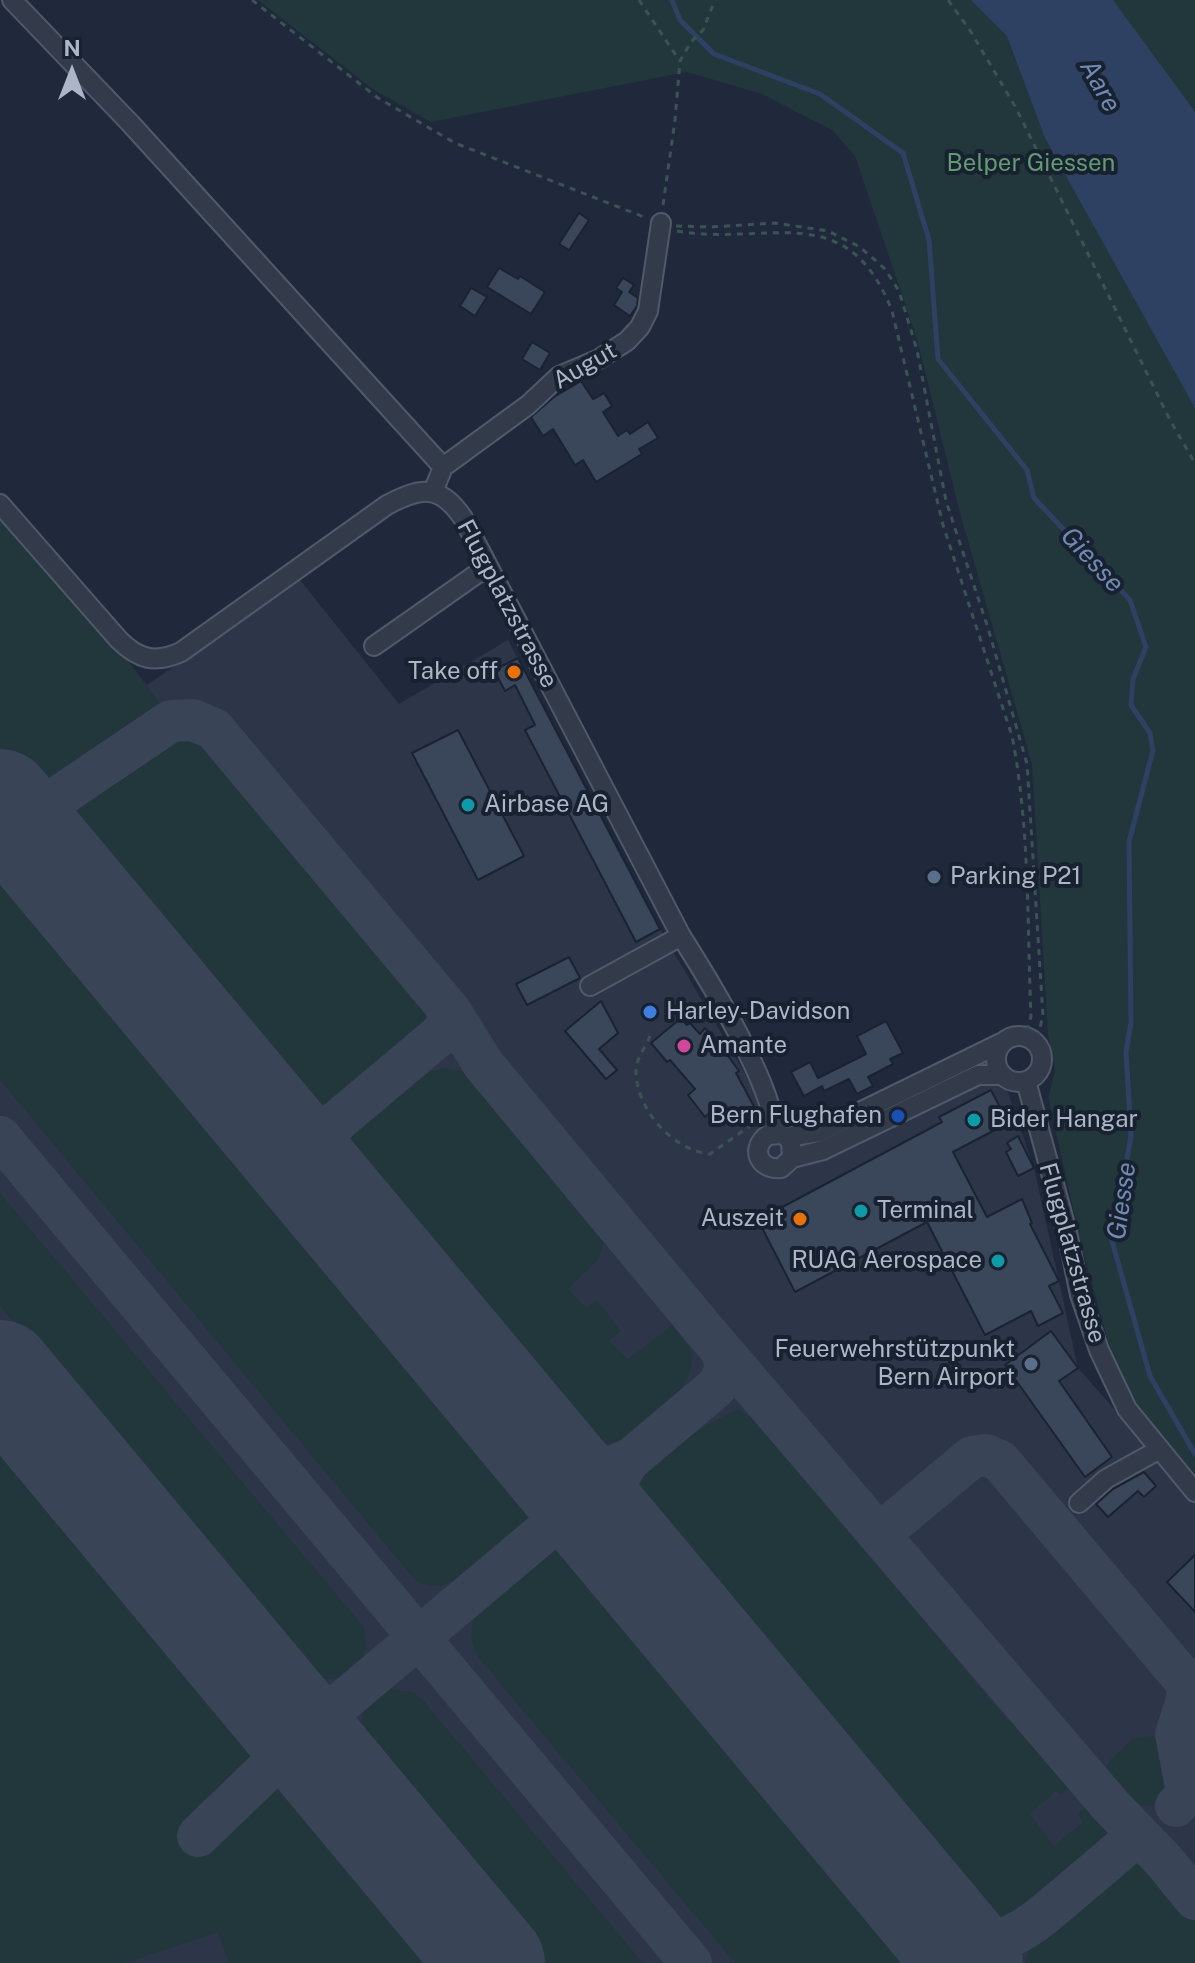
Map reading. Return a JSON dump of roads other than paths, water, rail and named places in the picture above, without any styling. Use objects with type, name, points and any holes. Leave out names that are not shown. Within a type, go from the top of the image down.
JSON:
[{"type":"street","points":[[0,504],[127,649],[140,657],[156,660],[181,652],[387,505],[420,491],[433,492],[443,467],[140,135],[12,0]]},
{"type":"street","name":"Augut","points":[[443,467],[528,405],[559,376],[599,359],[627,341],[640,327],[648,311],[661,223]]},
{"type":"street","name":"Flugplatzstrasse","points":[[433,492],[456,508],[488,566],[681,936],[745,1048],[773,1110],[780,1135]]},
{"type":"street","points":[[374,646],[488,566]]},
{"type":"street","points":[[590,986],[681,936]]},
{"type":"street","points":[[1013,1036],[1031,1040],[1040,1050],[1042,1064],[1035,1076],[1015,1082],[1002,1075],[978,1075],[823,1150],[792,1158],[781,1168],[773,1169],[761,1162],[757,1150],[764,1138],[819,1132],[1001,1043],[1013,1036]]},
{"type":"street","points":[[1001,1043],[995,1059],[1002,1075]]},
{"type":"street","name":"Flugplatzstrasse","points":[[1026,1081],[1067,1232],[1080,1295],[1094,1336],[1127,1409],[1195,1492]]},
{"type":"street","points":[[780,1135],[791,1143],[792,1158]]},
{"type":"street","points":[[1079,1503],[1106,1479],[1160,1449]]},
{"type":"water","name":"Aare","points":[[971,0],[1113,0],[1195,112],[1195,408],[1045,138],[1007,36]]},
{"type":"waterway","name":"Giesse","points":[[672,0],[680,20],[714,54],[820,94],[903,153],[929,240],[938,359],[1027,470],[1034,498],[1130,600],[1146,647],[1133,679],[1131,705],[1150,733],[1153,750],[1129,842],[1131,1022],[1126,1052],[1131,1136],[1112,1241],[1150,1376],[1195,1454]]},
{"type":"place","name":"Take off","points":[[514,672]]},
{"type":"place","name":"Airbase AG","points":[[468,805]]},
{"type":"place","name":"Parking P21","points":[[934,877]]},
{"type":"place","name":"Harley-Davidson","points":[[650,1012]]},
{"type":"place","name":"Amante","points":[[684,1046]]},
{"type":"place","name":"Bern Flughafen","points":[[898,1116]]},
{"type":"place","name":"Bider Hangar","points":[[974,1120]]},
{"type":"place","name":"Terminal","points":[[861,1211]]},
{"type":"place","name":"Auszeit","points":[[800,1219]]},
{"type":"place","name":"RUAG Aerospace","points":[[998,1261]]},
{"type":"place","name":"Feuerwehrstützpunkt Bern Airport","points":[[1031,1364]]},
{"type":"park label","name":"Belper Giessen","points":[[1031,164]]}]
